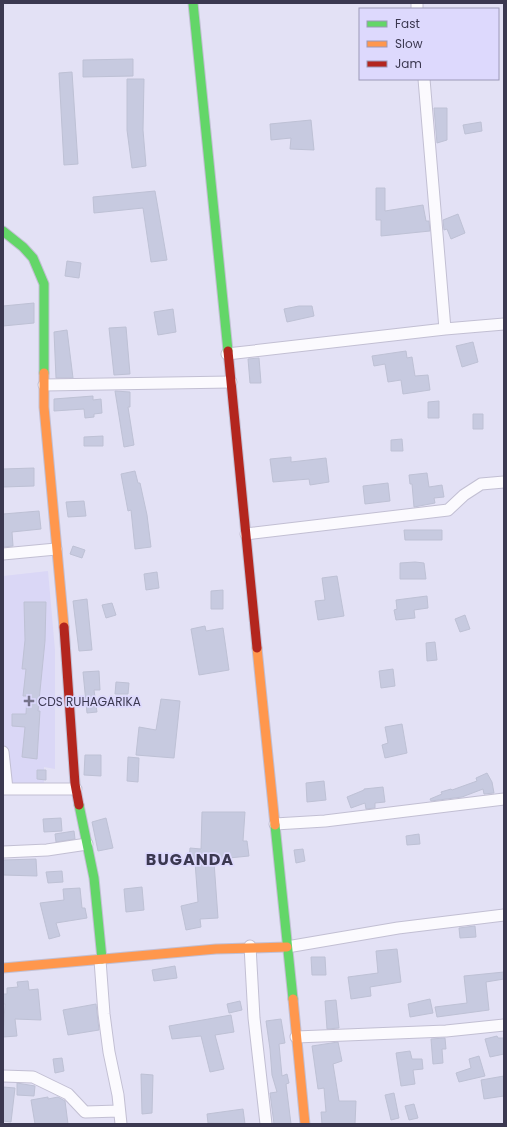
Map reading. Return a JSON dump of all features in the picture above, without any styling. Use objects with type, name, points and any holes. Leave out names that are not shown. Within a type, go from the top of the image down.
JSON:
[{"type":"main road","points":[[193,3],[305,1124]]},
{"type":"main road","points":[[3,231],[23,247],[33,258],[44,284],[44,407],[76,789],[94,878],[101,960]]},
{"type":"main road","points":[[3,968],[250,946],[287,947]]},
{"type":"street","points":[[424,80],[445,329]]},
{"type":"street","points":[[228,354],[445,329],[504,324]]},
{"type":"street","points":[[44,385],[231,382]]},
{"type":"street","points":[[246,534],[448,510],[464,495],[481,484],[504,482]]},
{"type":"street","points":[[3,554],[56,549]]},
{"type":"street","points":[[3,752],[5,789],[76,789]]},
{"type":"street","points":[[275,824],[324,820],[504,799]]},
{"type":"street","points":[[3,852],[47,850],[87,844]]},
{"type":"street","points":[[287,947],[398,928],[504,915]]},
{"type":"street","points":[[250,946],[254,1018],[266,1124]]},
{"type":"street","points":[[101,960],[104,1014],[109,1052],[118,1095],[121,1124]]},
{"type":"street","points":[[296,1038],[446,1031],[504,1025]]},
{"type":"street","points":[[3,1076],[33,1077],[68,1094],[85,1112],[119,1111]]},
{"type":"shaded area","name":"CDS RUHAGARIKA","points":[[48,571],[55,650],[55,769],[44,767],[44,787],[7,784],[3,752],[3,576]]},
{"type":"building","points":[[133,59],[133,76],[83,77],[83,60]]},
{"type":"building","points":[[72,72],[78,164],[64,165],[59,73]]},
{"type":"building","points":[[127,79],[144,79],[143,130],[146,166],[132,168],[127,130]]},
{"type":"building","points":[[434,108],[447,108],[447,140],[437,143]]},
{"type":"building","points":[[311,120],[314,150],[290,149],[291,138],[271,140],[270,124]]},
{"type":"building","points":[[481,122],[482,131],[465,134],[463,125]]},
{"type":"building","points":[[376,188],[385,188],[385,211],[423,205],[426,221],[429,221],[430,231],[381,236],[381,220],[376,220]]},
{"type":"building","points":[[155,191],[167,260],[151,262],[143,208],[94,213],[93,197]]},
{"type":"building","points":[[458,214],[465,233],[451,239],[447,229],[444,230],[443,220]]},
{"type":"building","points":[[67,261],[81,263],[79,278],[65,276]]},
{"type":"building","points":[[34,303],[34,323],[3,326],[3,306]]},
{"type":"building","points":[[299,306],[312,306],[314,316],[287,322],[284,309]]},
{"type":"building","points":[[173,309],[176,332],[158,335],[154,312]]},
{"type":"building","points":[[126,327],[130,374],[114,375],[109,328]]},
{"type":"building","points":[[67,330],[73,378],[56,378],[54,332]]},
{"type":"building","points":[[473,342],[478,362],[462,367],[456,346]]},
{"type":"building","points":[[406,351],[407,358],[412,357],[415,376],[428,375],[430,390],[403,394],[401,380],[388,382],[385,364],[374,366],[372,356]]},
{"type":"building","points":[[259,358],[261,383],[250,383],[248,359]]},
{"type":"building","points":[[115,391],[130,392],[130,407],[128,407],[134,445],[124,447]]},
{"type":"building","points":[[93,396],[93,400],[101,399],[102,413],[94,414],[94,417],[85,418],[84,409],[54,411],[54,399]]},
{"type":"building","points":[[439,401],[439,418],[428,418],[428,402]]},
{"type":"building","points":[[473,414],[483,414],[483,429],[473,429]]},
{"type":"building","points":[[103,436],[103,446],[84,446],[84,437]]},
{"type":"building","points":[[402,439],[403,451],[391,451],[391,440]]},
{"type":"building","points":[[291,457],[291,462],[326,458],[329,482],[310,485],[309,479],[273,482],[270,459]]},
{"type":"building","points":[[34,468],[34,486],[3,487],[3,469]]},
{"type":"building","points":[[135,471],[138,483],[140,483],[147,515],[151,547],[135,549],[131,510],[128,511],[121,474]]},
{"type":"building","points":[[427,473],[429,487],[442,485],[444,497],[434,498],[435,503],[414,507],[412,484],[410,484],[409,475]]},
{"type":"building","points":[[388,483],[390,501],[365,504],[363,486]]},
{"type":"building","points":[[84,501],[86,516],[68,517],[66,502]]},
{"type":"building","points":[[39,511],[41,529],[12,532],[13,546],[3,547],[3,514]]},
{"type":"building","points":[[404,530],[442,530],[442,540],[405,540]]},
{"type":"building","points":[[73,546],[85,550],[82,558],[70,554]]},
{"type":"building","points":[[400,563],[424,563],[426,579],[400,579]]},
{"type":"building","points":[[157,572],[159,588],[146,590],[144,574]]},
{"type":"building","points":[[337,576],[344,616],[318,620],[315,601],[325,600],[322,578]]},
{"type":"building","points":[[223,590],[223,609],[211,609],[211,591]]},
{"type":"building","points":[[427,596],[428,608],[414,610],[415,618],[396,620],[394,610],[397,609],[396,600]]},
{"type":"building","points":[[87,599],[92,650],[79,651],[73,601]]},
{"type":"building","points":[[24,602],[46,602],[45,641],[38,711],[40,711],[37,759],[22,757],[25,727],[12,726],[12,714],[26,714],[27,696],[23,696],[26,669],[22,669],[25,640]]},
{"type":"building","points":[[112,603],[116,615],[106,618],[102,605]]},
{"type":"building","points":[[465,615],[470,629],[460,632],[455,619]]},
{"type":"building","points":[[205,626],[206,631],[223,628],[229,670],[199,675],[191,629]]},
{"type":"building","points":[[435,642],[437,660],[427,661],[426,643]]},
{"type":"building","points":[[393,669],[395,686],[381,688],[379,671]]},
{"type":"building","points":[[99,671],[100,690],[94,690],[97,712],[87,713],[83,672]]},
{"type":"building","points":[[116,682],[129,683],[128,694],[115,694]]},
{"type":"building","points":[[161,699],[180,701],[174,758],[136,755],[139,727],[156,730]]},
{"type":"building","points":[[402,724],[407,753],[385,758],[382,745],[388,743],[385,727]]},
{"type":"building","points":[[85,755],[101,755],[101,776],[84,775]]},
{"type":"building","points":[[128,757],[139,758],[138,782],[127,781]]},
{"type":"building","points":[[37,770],[46,770],[46,780],[37,779]]},
{"type":"building","points":[[487,773],[492,782],[494,793],[484,794],[483,789],[462,797],[431,801],[430,799],[442,794],[441,792],[452,790],[477,781],[476,778]]},
{"type":"building","points":[[324,781],[326,800],[307,802],[306,783]]},
{"type":"building","points":[[383,787],[385,802],[375,803],[375,808],[366,809],[365,803],[351,808],[347,797],[364,789]]},
{"type":"building","points":[[202,812],[245,812],[243,841],[247,841],[249,856],[219,859],[219,862],[214,862],[218,918],[200,919],[201,927],[186,930],[181,906],[198,902],[195,862],[189,861],[190,848],[201,849]]},
{"type":"building","points":[[61,818],[62,831],[44,832],[43,819]]},
{"type":"building","points":[[106,818],[113,848],[98,851],[92,822]]},
{"type":"building","points":[[74,831],[75,839],[56,842],[55,834]]},
{"type":"building","points":[[419,834],[420,844],[407,845],[406,836]]},
{"type":"building","points":[[303,849],[305,861],[296,863],[294,850]]},
{"type":"building","points":[[36,859],[37,876],[3,875],[3,860]]},
{"type":"building","points":[[62,871],[63,882],[48,883],[46,872]]},
{"type":"building","points":[[142,887],[144,910],[126,912],[124,889]]},
{"type":"building","points":[[80,888],[82,908],[85,908],[87,918],[56,923],[60,936],[49,939],[40,903],[64,900],[63,889]]},
{"type":"building","points":[[475,926],[476,937],[460,938],[459,928]]},
{"type":"building","points":[[397,949],[401,982],[370,987],[371,996],[351,999],[348,977],[378,973],[376,951]]},
{"type":"building","points":[[311,957],[325,957],[326,975],[312,975]]},
{"type":"building","points":[[175,966],[177,978],[154,981],[152,970]]},
{"type":"building","points":[[504,972],[504,979],[486,982],[489,1010],[437,1017],[435,1007],[467,1003],[464,976]]},
{"type":"building","points":[[28,981],[29,990],[38,989],[41,1020],[15,1019],[17,1036],[3,1037],[5,1004],[3,1004],[3,994],[7,994],[7,988],[18,987],[17,982]]},
{"type":"building","points":[[430,999],[433,1013],[410,1017],[408,1004]]},
{"type":"building","points":[[336,1000],[339,1028],[327,1029],[325,1001]]},
{"type":"building","points":[[240,1001],[242,1010],[229,1013],[227,1004]]},
{"type":"building","points":[[96,1004],[99,1030],[68,1035],[63,1010]]},
{"type":"building","points":[[231,1015],[234,1032],[215,1035],[224,1069],[210,1072],[201,1036],[172,1039],[169,1026]]},
{"type":"building","points":[[281,1019],[285,1043],[279,1044],[282,1076],[287,1074],[289,1083],[286,1084],[291,1124],[274,1124],[270,1093],[277,1092],[272,1075],[266,1021]]},
{"type":"building","points":[[497,1036],[498,1038],[504,1038],[504,1054],[490,1057],[485,1039]]},
{"type":"building","points":[[445,1038],[446,1049],[442,1049],[443,1063],[433,1064],[431,1039]]},
{"type":"building","points":[[338,1042],[342,1061],[333,1064],[339,1101],[356,1101],[355,1124],[322,1124],[321,1112],[326,1112],[324,1088],[318,1089],[312,1046]]},
{"type":"building","points":[[410,1051],[412,1059],[422,1059],[423,1069],[413,1070],[415,1084],[401,1086],[396,1053]]},
{"type":"building","points":[[479,1056],[485,1076],[459,1082],[456,1073],[471,1068],[469,1059]]},
{"type":"building","points":[[62,1058],[64,1071],[55,1073],[53,1059]]},
{"type":"building","points":[[141,1074],[153,1075],[152,1113],[142,1114]]},
{"type":"building","points":[[504,1076],[504,1096],[484,1099],[481,1080]]},
{"type":"building","points":[[17,1083],[35,1086],[34,1096],[17,1095]]},
{"type":"building","points":[[3,1087],[15,1088],[11,1122],[3,1121]]},
{"type":"building","points":[[394,1093],[399,1118],[391,1120],[385,1095]]},
{"type":"building","points":[[48,1097],[48,1099],[58,1097],[65,1101],[68,1124],[35,1124],[31,1100]]},
{"type":"building","points":[[414,1104],[418,1118],[409,1120],[405,1106]]},
{"type":"building","points":[[243,1109],[245,1124],[208,1123],[207,1114]]},
{"type":"traffic: fast","points":[[193,3],[228,351]]},
{"type":"traffic: fast","points":[[3,231],[23,247],[33,258],[44,284],[44,373]]},
{"type":"traffic: fast","points":[[79,805],[94,878],[102,959]]},
{"type":"traffic: fast","points":[[275,825],[293,999]]},
{"type":"traffic: slow","points":[[44,373],[44,407],[64,627]]},
{"type":"traffic: slow","points":[[257,648],[275,825]]},
{"type":"traffic: slow","points":[[3,968],[216,949],[287,947]]},
{"type":"traffic: slow","points":[[293,999],[305,1124]]},
{"type":"traffic: jam","points":[[228,351],[257,648]]},
{"type":"traffic: jam","points":[[64,627],[75,784],[79,805]]},
{"type":"place","name":"CDS RUHAGARIKA","points":[[29,701]]},
{"type":"district","name":"BUGANDA","points":[[190,859]]}]
